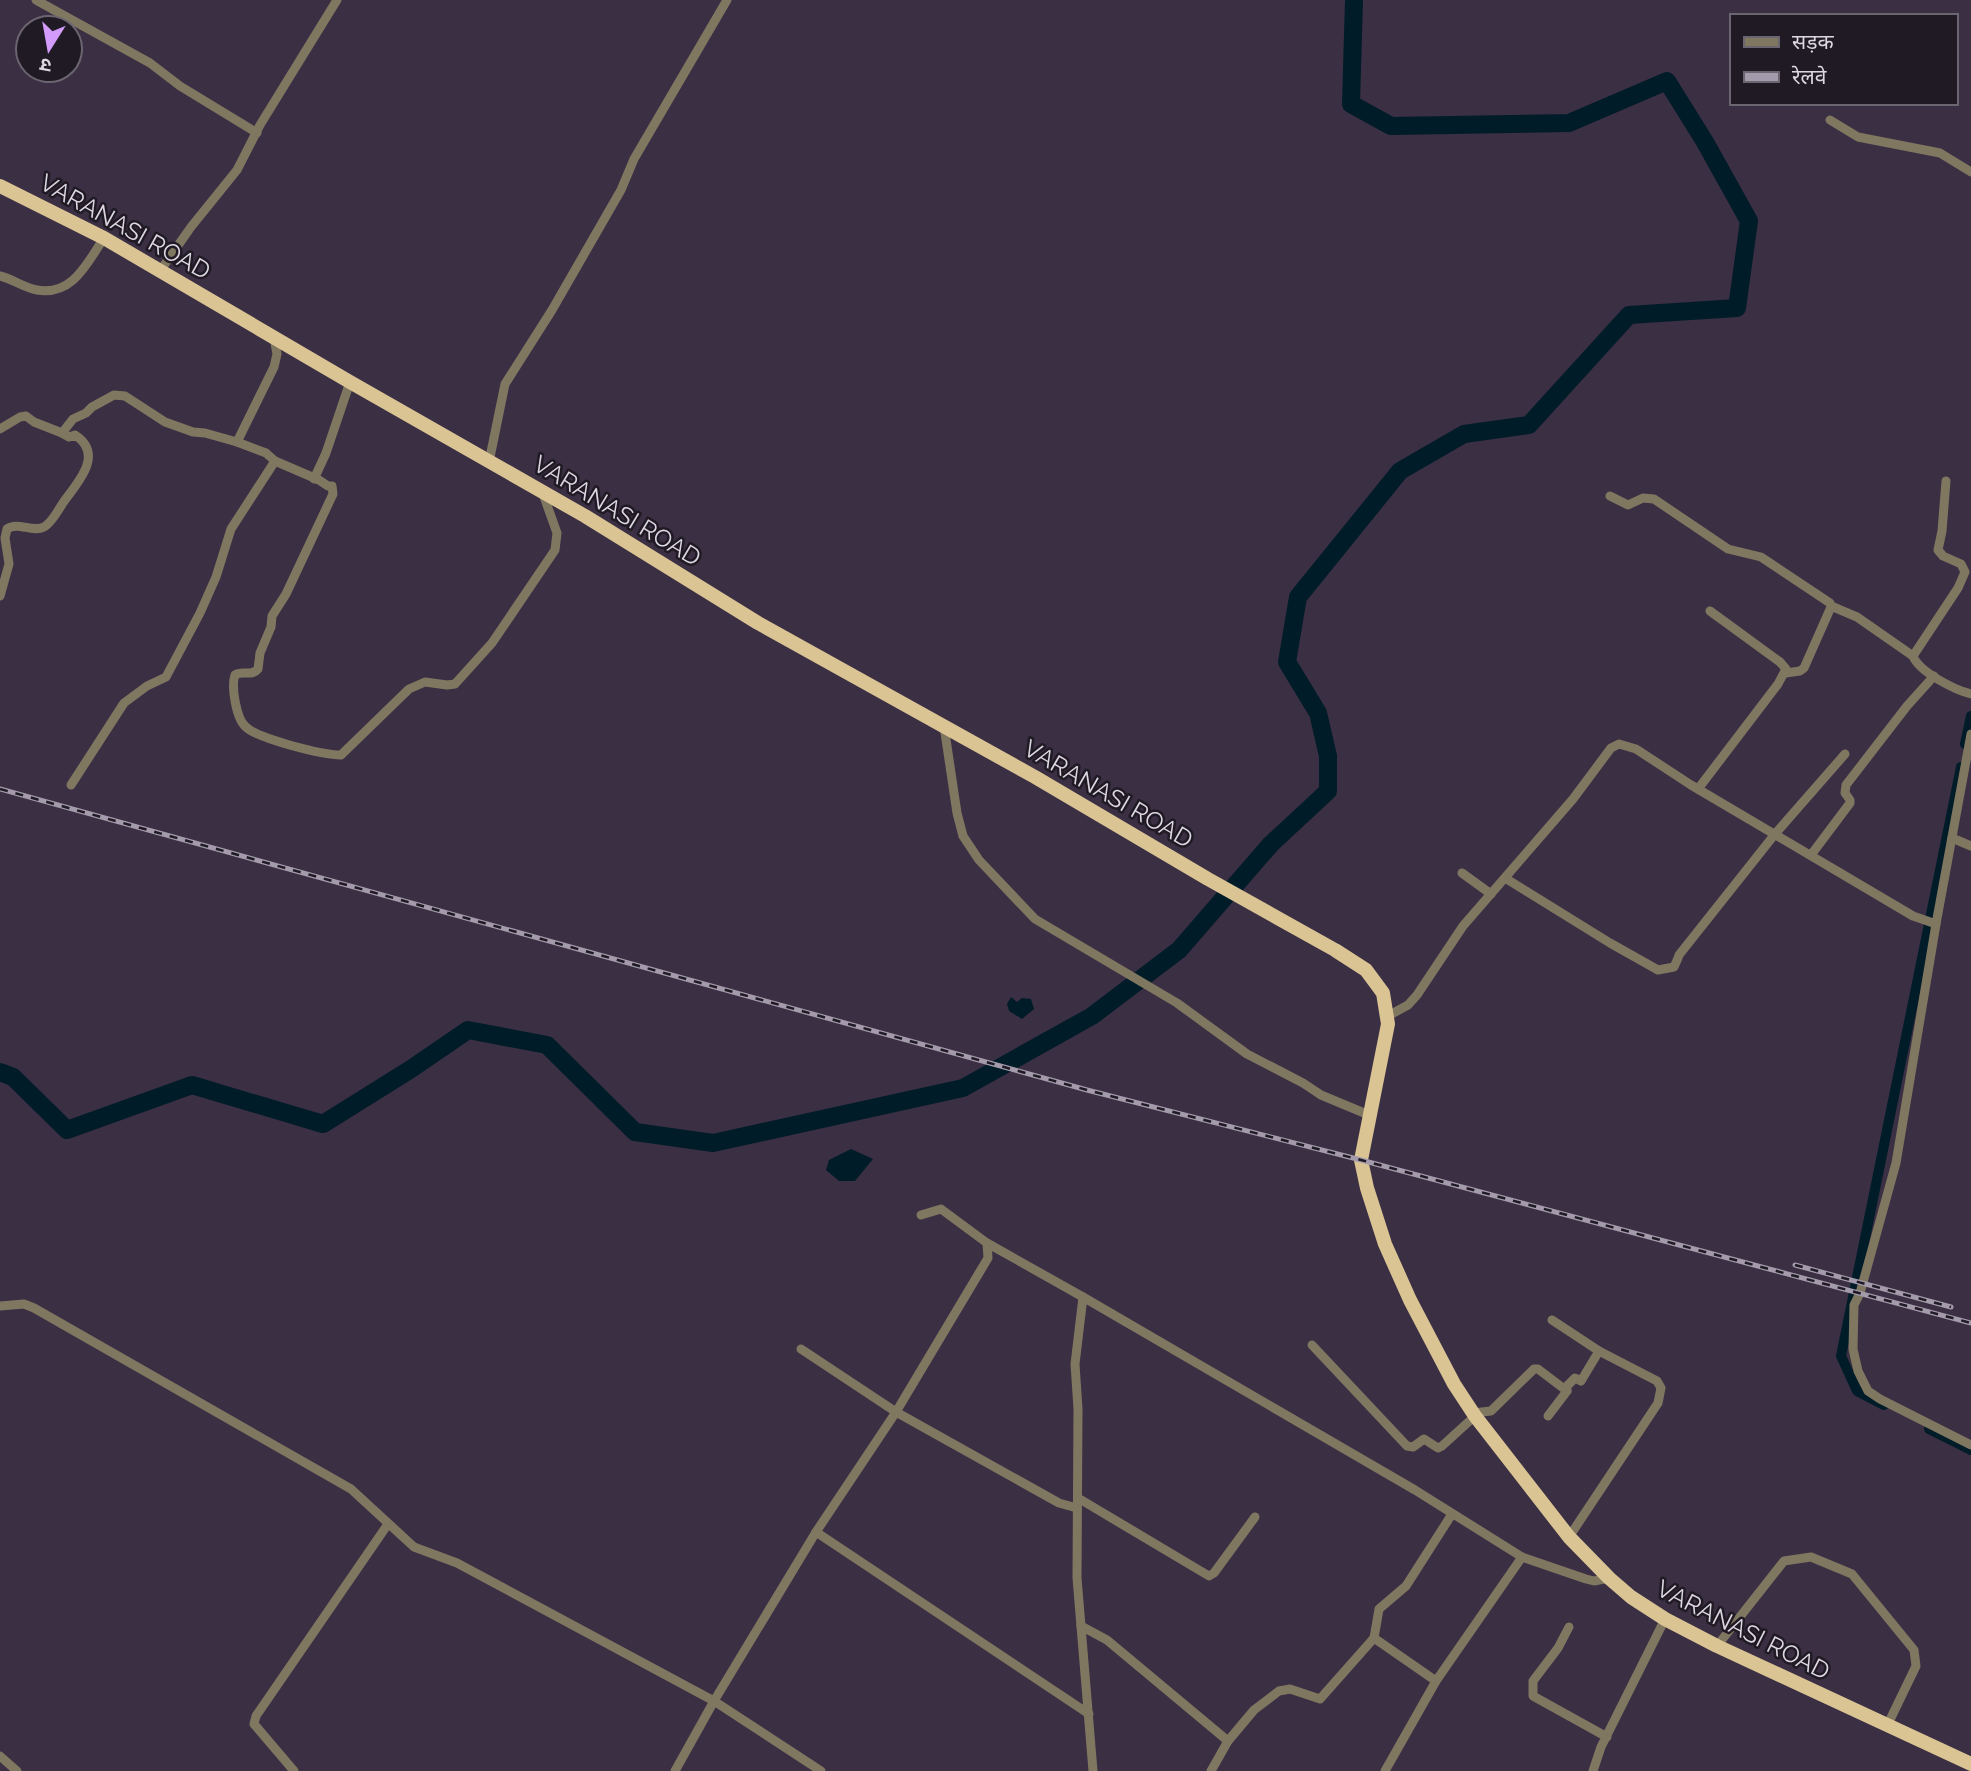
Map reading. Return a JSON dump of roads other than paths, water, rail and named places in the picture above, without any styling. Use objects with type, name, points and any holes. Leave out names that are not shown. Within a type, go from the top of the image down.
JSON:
[{"type":"highway","name":"VARANASI ROAD","points":[[0,186],[104,238],[541,490],[758,623],[1046,783],[1366,970],[1383,993],[1388,1016],[1379,1078],[1361,1160],[1367,1188],[1390,1256],[1410,1300],[1474,1415],[1569,1537],[1631,1597],[1665,1619],[1717,1646],[1971,1764]]},
{"type":"street","points":[[36,0],[150,63],[180,86],[257,133]]},
{"type":"street","points":[[160,271],[191,227],[229,182],[337,0]]},
{"type":"street","points":[[489,461],[505,384],[552,310],[621,190],[637,155],[727,0]]},
{"type":"street","points":[[1830,120],[1858,137],[1940,153],[1971,172]]},
{"type":"street","points":[[0,276],[36,290],[66,286],[72,283],[104,238]]},
{"type":"street","points":[[237,442],[274,367],[277,354],[274,338]]},
{"type":"street","points":[[314,479],[326,453],[350,382]]},
{"type":"street","points":[[62,433],[72,419],[110,397],[120,395],[132,399],[165,422],[266,453],[275,461],[332,486],[333,494],[286,594],[272,616],[271,627],[260,653],[258,669],[253,673],[239,672],[235,675],[233,684],[242,723],[246,728],[274,740],[332,755],[341,755],[346,751],[409,689],[425,682],[447,685],[457,682],[492,643],[555,550],[557,533],[541,490]]},
{"type":"street","points":[[0,429],[26,416],[69,437],[75,435],[84,442],[89,454],[85,473],[46,526],[10,526],[0,521]]},
{"type":"street","points":[[71,785],[124,703],[147,686],[166,677],[216,577],[231,529],[275,461]]},
{"type":"street","points":[[1913,656],[1958,588],[1965,572],[1961,564],[1943,556],[1938,550],[1946,481]]},
{"type":"street","points":[[1610,496],[1628,505],[1643,498],[1654,499],[1728,550],[1761,557],[1825,599],[1831,606],[1857,617],[1913,656],[1917,664],[1934,676],[1954,689],[1970,694]]},
{"type":"street","points":[[0,596],[9,564],[5,538],[6,529],[10,526]]},
{"type":"street","points":[[1698,789],[1786,673],[1804,668],[1831,606]]},
{"type":"street","points":[[1710,611],[1780,662],[1786,673]]},
{"type":"street","points":[[1811,855],[1850,803],[1845,793],[1846,785],[1934,676]]},
{"type":"street","points":[[944,726],[958,821],[967,843],[986,868],[1035,919],[1063,933],[1098,958],[1177,1003],[1247,1054],[1321,1095],[1369,1115]]},
{"type":"street","points":[[1971,734],[1933,923],[1896,1163],[1860,1293],[1854,1305],[1856,1315],[1853,1349],[1862,1380],[1874,1395],[1971,1444]]},
{"type":"street","points":[[1388,1016],[1417,995],[1457,934],[1573,799],[1615,745],[1624,744],[1636,749],[1698,789],[1919,919],[1933,923]]},
{"type":"street","points":[[1505,878],[1658,970],[1674,967],[1679,956],[1775,834],[1846,754]]},
{"type":"street","points":[[1952,838],[1971,846]]},
{"type":"street","points":[[1462,873],[1491,894]]},
{"type":"street","points":[[921,1215],[941,1209],[987,1243],[1415,1490],[1522,1557],[1594,1581],[1609,1578]]},
{"type":"street","points":[[675,1771],[816,1531],[896,1412],[988,1258],[987,1243]]},
{"type":"street","points":[[1083,1297],[1075,1364],[1079,1497],[1077,1578],[1093,1771]]},
{"type":"street","points":[[0,1306],[24,1304],[34,1308],[351,1489],[420,1550],[457,1563],[714,1701],[821,1771]]},
{"type":"street","points":[[1552,1320],[1599,1351],[1657,1381],[1661,1388],[1661,1396],[1569,1537]]},
{"type":"street","points":[[1312,1345],[1407,1446],[1413,1447],[1424,1439],[1441,1446],[1474,1415],[1492,1411],[1534,1369],[1538,1369],[1567,1391]]},
{"type":"street","points":[[801,1349],[896,1412],[1059,1503],[1077,1508]]},
{"type":"street","points":[[1548,1416],[1567,1391],[1567,1386],[1575,1378],[1581,1381],[1599,1351]]},
{"type":"street","points":[[1079,1497],[1209,1576],[1255,1517]]},
{"type":"street","points":[[1211,1771],[1228,1741],[1254,1710],[1279,1691],[1290,1689],[1320,1699],[1374,1638],[1379,1609],[1406,1586],[1452,1514]]},
{"type":"street","points":[[294,1771],[259,1732],[254,1724],[256,1716],[388,1524]]},
{"type":"street","points":[[816,1531],[1088,1714]]},
{"type":"street","points":[[1385,1771],[1436,1681],[1522,1557]]},
{"type":"street","points":[[1717,1646],[1784,1561],[1811,1558],[1852,1574],[1914,1650],[1916,1666],[1886,1726]]},
{"type":"street","points":[[1593,1771],[1596,1759],[1665,1619]]},
{"type":"street","points":[[1081,1626],[1107,1640],[1228,1741]]},
{"type":"street","points":[[1569,1627],[1558,1648],[1533,1681],[1533,1696],[1607,1737]]},
{"type":"street","points":[[1374,1638],[1436,1681]]},
{"type":"street","points":[[0,1756],[17,1771]]},
{"type":"water","points":[[1011,997],[1017,1002],[1022,998],[1031,999],[1034,1009],[1022,1019],[1009,1011],[1007,1004]]},
{"type":"water","points":[[851,1149],[873,1159],[855,1181],[839,1181],[826,1170],[829,1160]]},
{"type":"waterway","points":[[0,1072],[13,1077],[67,1130],[192,1085],[323,1124],[468,1030],[547,1045],[635,1132],[713,1143],[963,1088],[1092,1016],[1179,950],[1271,844],[1328,791],[1328,756],[1318,713],[1287,662],[1298,597],[1400,471],[1464,434],[1529,425],[1629,315],[1737,308],[1749,221],[1667,81],[1569,123],[1391,126],[1351,104],[1354,0]]},
{"type":"waterway","points":[[1965,744],[1971,716]]},
{"type":"waterway","points":[[1884,1405],[1857,1391],[1841,1356],[1961,767]]},
{"type":"waterway","points":[[1929,1429],[1971,1450]]},
{"type":"railway","points":[[0,789],[1087,1090],[1361,1160],[1971,1323]]},
{"type":"railway","points":[[1795,1265],[1951,1307]]}]
